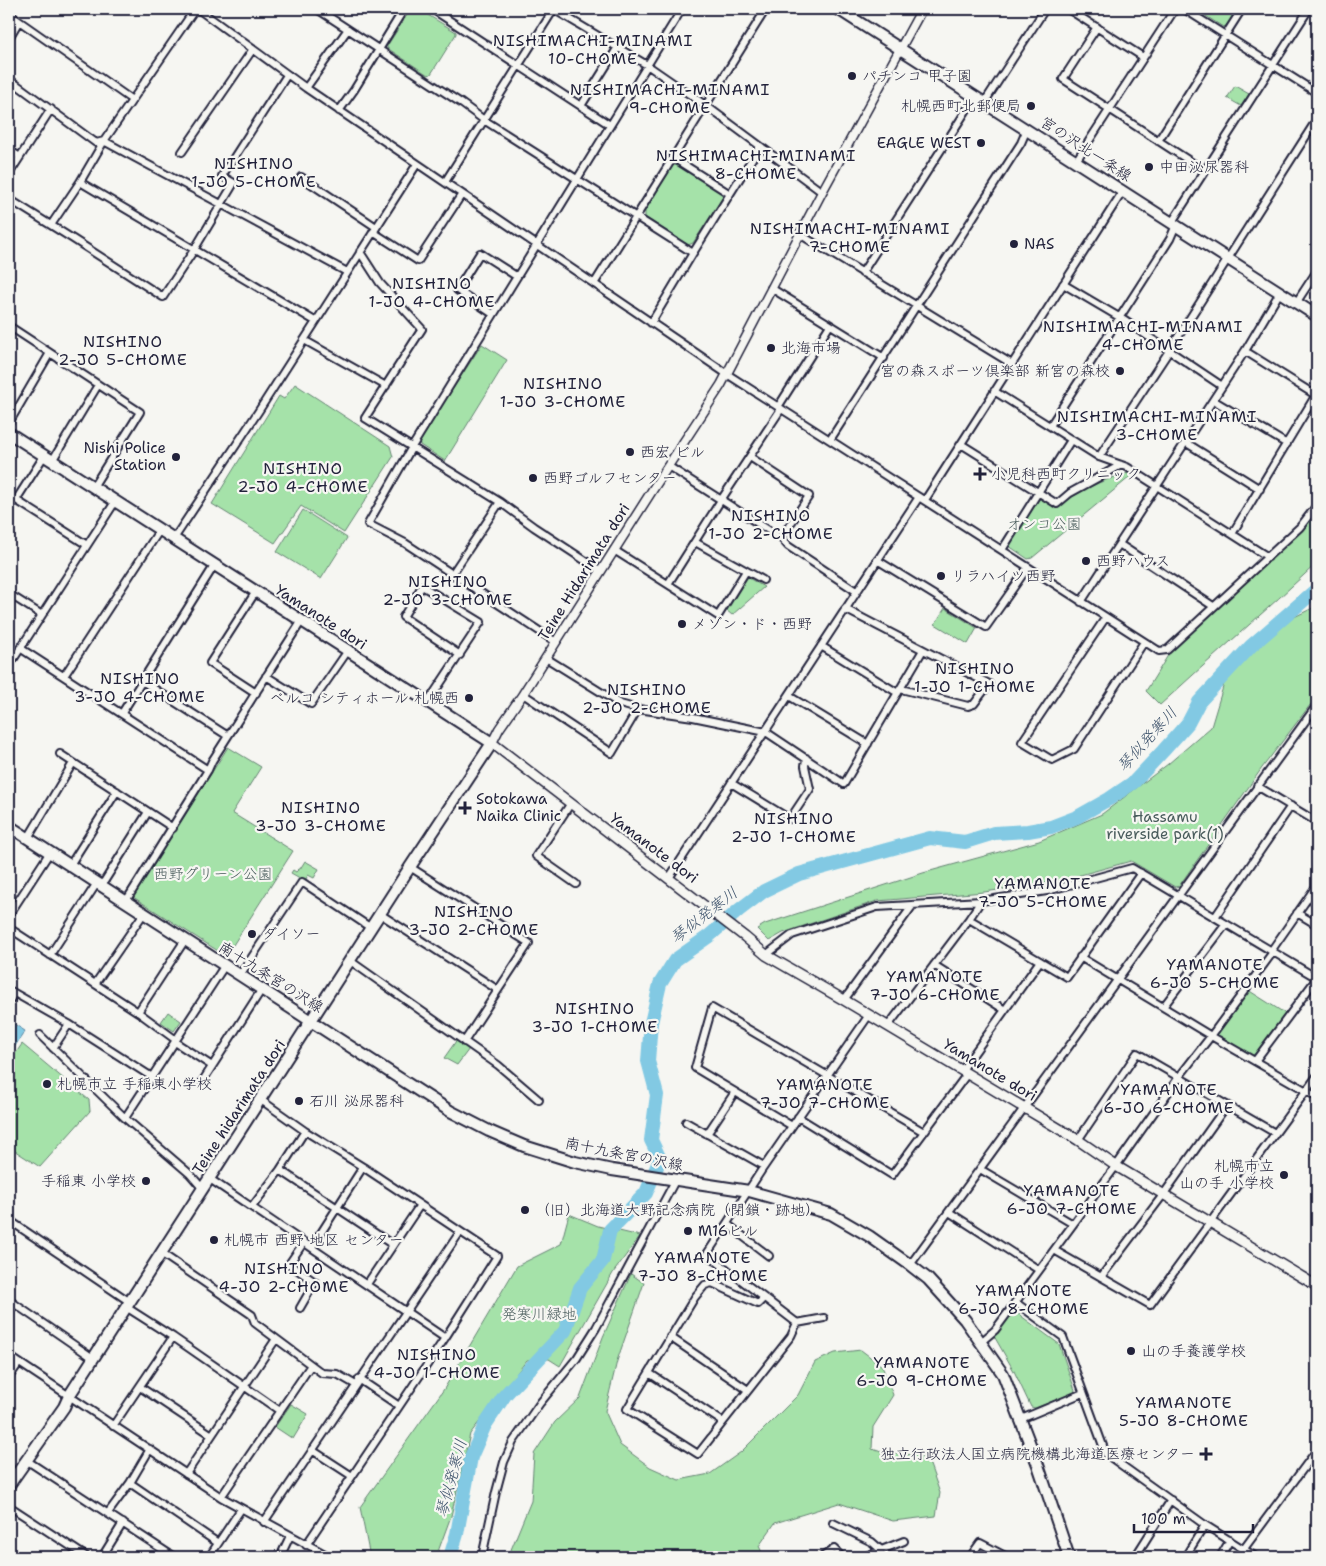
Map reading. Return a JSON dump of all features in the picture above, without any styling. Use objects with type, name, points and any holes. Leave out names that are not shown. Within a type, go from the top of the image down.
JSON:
[{"type":"main road","name":"宮の沢北一条線","points":[[838,9],[1317,316]]},
{"type":"main road","name":"Yamanote dori","points":[[9,433],[492,744],[704,905],[766,956],[965,1072],[1078,1140],[1163,1195],[1317,1286]]},
{"type":"main road","name":"Teine hidarimata dori","points":[[9,1485],[12,1472],[26,1460],[64,1407],[93,1358],[312,1021],[349,960],[492,744]]},
{"type":"main road","name":"南十九条宮の沢線","points":[[9,826],[450,1111],[489,1131],[524,1146],[586,1164],[749,1191],[830,1214],[869,1236],[928,1279],[965,1320],[1003,1374],[1021,1419],[1069,1557]]},
{"type":"street","points":[[51,225],[80,182],[104,141],[196,9],[339,111],[727,374],[1159,651],[1168,650],[1300,526],[1317,505]]},
{"type":"street","points":[[317,9],[484,120],[693,253]]},
{"type":"street","points":[[339,111],[404,9]]},
{"type":"street","points":[[432,9],[610,125]]},
{"type":"street","points":[[445,182],[553,9],[647,65],[705,105],[822,192]]},
{"type":"street","points":[[556,642],[405,543],[368,524],[386,496],[412,447],[516,276],[682,9]]},
{"type":"street","points":[[594,284],[766,9]]},
{"type":"street","name":"Teine Hidarimata dori","points":[[492,744],[499,729],[727,374],[822,192],[922,9]]},
{"type":"street","points":[[984,102],[1045,9]]},
{"type":"street","points":[[1068,9],[1143,57]]},
{"type":"street","points":[[1076,161],[1175,9]]},
{"type":"street","points":[[1184,9],[1317,93]]},
{"type":"street","points":[[1158,141],[1242,9]]},
{"type":"street","points":[[1050,426],[1170,239],[1174,223],[1205,171],[1308,9]]},
{"type":"street","points":[[9,14],[132,100]]},
{"type":"street","points":[[9,38],[19,21]]},
{"type":"street","points":[[1097,27],[1063,79],[1205,171]]},
{"type":"street","points":[[306,88],[348,29]]},
{"type":"street","points":[[581,106],[618,46]]},
{"type":"street","points":[[182,152],[252,49]]},
{"type":"street","points":[[9,199],[163,297],[234,183],[222,176],[288,75]]},
{"type":"street","points":[[9,78],[96,143],[104,141],[347,272]]},
{"type":"street","points":[[862,273],[975,97]]},
{"type":"street","points":[[9,174],[52,109]]},
{"type":"street","points":[[1099,457],[1169,352],[1317,119]]},
{"type":"street","points":[[830,440],[1021,143],[1027,129]]},
{"type":"street","points":[[651,322],[760,146]]},
{"type":"street","points":[[9,150],[20,157]]},
{"type":"street","points":[[672,157],[730,194]]},
{"type":"street","points":[[173,540],[417,164]]},
{"type":"street","points":[[301,177],[418,261],[462,194]]},
{"type":"street","points":[[80,182],[315,321]]},
{"type":"street","points":[[668,878],[766,732],[856,591],[961,444],[1123,191]]},
{"type":"street","points":[[801,235],[1012,364]]},
{"type":"street","points":[[360,252],[380,282],[422,329],[365,418],[500,502],[601,571]]},
{"type":"street","points":[[493,314],[457,290],[480,252],[516,276]]},
{"type":"street","points":[[1296,303],[1317,271]]},
{"type":"street","points":[[1063,284],[1119,317],[1222,386]]},
{"type":"street","points":[[771,288],[884,358]]},
{"type":"street","points":[[1081,602],[1245,351],[1280,292]]},
{"type":"street","points":[[668,584],[750,457],[830,325]]},
{"type":"street","points":[[9,326],[140,412],[92,487]]},
{"type":"street","points":[[304,340],[386,386]]},
{"type":"street","points":[[1232,534],[1317,395],[1245,351]]},
{"type":"street","points":[[9,423],[50,353]]},
{"type":"street","points":[[87,545],[16,500],[48,459],[98,385]]},
{"type":"street","points":[[994,392],[1099,457],[1121,465],[1157,486],[1268,557]]},
{"type":"street","points":[[1213,400],[1287,444]]},
{"type":"street","points":[[1002,550],[1071,440]]},
{"type":"street","points":[[1185,442],[1260,489]]},
{"type":"street","points":[[961,444],[1057,504],[1070,493],[1121,465]]},
{"type":"street","points":[[750,457],[809,496],[781,538]]},
{"type":"street","points":[[668,466],[781,538],[788,546],[856,591]]},
{"type":"street","points":[[9,666],[115,502]]},
{"type":"street","points":[[452,574],[500,502]]},
{"type":"street","points":[[64,676],[159,531]]},
{"type":"street","points":[[695,542],[763,580]]},
{"type":"street","points":[[1119,544],[1213,606]]},
{"type":"street","points":[[614,550],[718,616],[746,571]]},
{"type":"street","points":[[878,560],[986,627],[1028,567]]},
{"type":"street","points":[[122,714],[214,566]]},
{"type":"street","points":[[428,702],[460,655],[481,622],[422,586],[403,617],[460,655]]},
{"type":"street","points":[[255,593],[210,664],[256,694]]},
{"type":"street","points":[[9,594],[42,615]]},
{"type":"street","points":[[821,646],[900,691],[968,706],[974,704],[988,684],[845,609]]},
{"type":"street","points":[[1106,617],[1022,742],[1052,760],[1074,749],[1144,642]]},
{"type":"street","points":[[126,901],[173,828],[212,761],[301,622]]},
{"type":"street","points":[[20,648],[208,770]]},
{"type":"street","points":[[546,658],[620,704],[638,709],[693,717],[766,732],[844,784],[923,650]]},
{"type":"street","points":[[266,676],[311,704],[347,652]]},
{"type":"street","points":[[9,653],[15,656]]},
{"type":"street","points":[[142,682],[228,736]]},
{"type":"street","points":[[523,694],[612,753],[638,709]]},
{"type":"street","points":[[789,696],[868,744]]},
{"type":"street","points":[[910,1265],[1116,979],[1317,705]]},
{"type":"street","points":[[60,754],[173,828]]},
{"type":"street","points":[[732,783],[790,820],[810,788],[805,766],[806,758]]},
{"type":"street","points":[[28,838],[73,763]]},
{"type":"street","points":[[1257,786],[1316,818]]},
{"type":"street","points":[[70,866],[117,791]]},
{"type":"street","points":[[571,804],[536,856],[576,884]]},
{"type":"street","points":[[1215,917],[1291,806]]},
{"type":"street","points":[[50,955],[148,812]]},
{"type":"street","points":[[9,915],[50,852]]},
{"type":"street","points":[[410,867],[529,943],[464,1042]]},
{"type":"street","points":[[766,956],[792,935],[877,907],[981,900],[1061,888],[1132,868],[1317,978],[1255,1060]]},
{"type":"street","points":[[969,919],[1067,977],[1141,873]]},
{"type":"street","points":[[240,975],[302,882],[371,928]]},
{"type":"street","points":[[981,1342],[995,1330],[1116,1166],[1272,951],[1317,885]]},
{"type":"street","points":[[888,1026],[969,919],[981,900]]},
{"type":"street","points":[[844,1000],[913,905]]},
{"type":"street","points":[[95,984],[144,913]]},
{"type":"street","points":[[1297,913],[1317,925]]},
{"type":"street","points":[[380,914],[498,990]]},
{"type":"street","points":[[1163,1007],[1226,924]]},
{"type":"street","points":[[9,928],[138,1012],[175,1041],[212,1066]]},
{"type":"street","points":[[138,1012],[185,940]]},
{"type":"street","points":[[1080,957],[1317,1097]]},
{"type":"street","points":[[349,960],[498,1065],[539,1100]]},
{"type":"street","points":[[798,1118],[892,1175],[924,1132],[1040,961]]},
{"type":"street","points":[[125,1118],[224,965]]},
{"type":"street","points":[[934,965],[1005,1010]]},
{"type":"street","points":[[202,1082],[262,989]]},
{"type":"street","points":[[9,1002],[12,992],[69,1024],[152,1076]]},
{"type":"street","points":[[792,1126],[695,1068],[712,1008],[924,1132]]},
{"type":"street","points":[[824,1318],[797,1323],[707,1254],[764,1166],[869,1015]]},
{"type":"street","points":[[53,1048],[69,1024]]},
{"type":"street","points":[[40,1035],[125,1118],[190,1174],[203,1189]]},
{"type":"street","points":[[1078,1140],[1137,1053],[1275,1133]]},
{"type":"street","points":[[1054,1250],[1150,1305],[1317,1076]]},
{"type":"street","points":[[707,1134],[735,1092]]},
{"type":"street","points":[[261,1100],[305,1131],[497,1256],[446,1338],[306,1545]]},
{"type":"street","points":[[1100,1277],[1163,1195],[1227,1105]]},
{"type":"street","points":[[686,1122],[764,1166]]},
{"type":"street","points":[[252,1207],[280,1170],[305,1131]]},
{"type":"street","points":[[312,1247],[363,1167]]},
{"type":"street","points":[[980,1169],[1073,1224]]},
{"type":"street","points":[[280,1170],[393,1245]]},
{"type":"street","points":[[210,1179],[446,1338]]},
{"type":"street","points":[[482,1557],[504,1462],[513,1442],[540,1402],[577,1358],[596,1328],[676,1179]]},
{"type":"street","points":[[367,1284],[420,1205]]},
{"type":"street","points":[[949,1212],[1038,1270]]},
{"type":"street","points":[[9,1220],[173,1338],[280,1411]]},
{"type":"street","points":[[727,1224],[769,1256]]},
{"type":"street","points":[[264,1522],[460,1232]]},
{"type":"street","points":[[300,1308],[315,1282],[289,1264],[304,1242]]},
{"type":"street","points":[[161,1253],[252,1315],[255,1323],[311,1365],[322,1372],[337,1374],[358,1382],[399,1406]]},
{"type":"street","points":[[764,1298],[758,1304],[712,1283],[705,1285],[695,1297],[627,1409],[698,1454],[791,1336],[797,1323]]},
{"type":"street","points":[[9,1300],[93,1358]]},
{"type":"street","points":[[1015,1302],[1063,1337],[1106,1454],[1205,1525],[1256,1557]]},
{"type":"street","points":[[670,1337],[748,1390]]},
{"type":"street","points":[[113,1426],[173,1338]]},
{"type":"street","points":[[186,1474],[276,1339]]},
{"type":"street","points":[[9,1356],[221,1497],[330,1557]]},
{"type":"street","points":[[9,1377],[19,1363]]},
{"type":"street","points":[[221,1497],[311,1365]]},
{"type":"street","points":[[649,1373],[723,1422]]},
{"type":"street","points":[[140,1387],[212,1434]]},
{"type":"street","points":[[1021,1419],[1083,1393]]},
{"type":"street","points":[[108,1513],[130,1483],[150,1449]]},
{"type":"street","points":[[312,1450],[352,1476]]},
{"type":"street","points":[[1243,1550],[1317,1450]]},
{"type":"street","points":[[26,1460],[174,1557]]},
{"type":"street","points":[[130,1483],[218,1543]]},
{"type":"street","points":[[1135,1557],[1171,1500]]},
{"type":"street","points":[[9,1506],[87,1557]]},
{"type":"street","points":[[209,1557],[241,1509]]},
{"type":"street","points":[[102,1557],[123,1523]]},
{"type":"street","points":[[834,1523],[872,1542],[881,1550]]},
{"type":"street","points":[[1185,1557],[1205,1525]]},
{"type":"street","points":[[280,1557],[290,1536]]},
{"type":"street","points":[[1220,1557],[1230,1540]]},
{"type":"street","points":[[864,1557],[904,1541]]},
{"type":"street","points":[[970,1557],[980,1543],[1008,1557]]},
{"type":"street","points":[[822,1557],[834,1549],[842,1557]]},
{"type":"green space","points":[[411,9],[418,9],[456,32],[431,74],[428,75],[387,48]]},
{"type":"green space","points":[[1195,9],[1238,9],[1226,26],[1223,27]]},
{"type":"green space","points":[[1235,86],[1249,94],[1241,106],[1227,98]]},
{"type":"green space","points":[[673,165],[678,165],[722,193],[723,197],[693,243],[688,245],[645,217],[645,211]]},
{"type":"green space","points":[[482,344],[507,360],[445,461],[420,445],[419,441]]},
{"type":"green space","points":[[295,384],[390,446],[393,457],[344,533],[301,506],[275,543],[212,504],[279,396],[284,399]]},
{"type":"green space","name":"オンコ公園","points":[[1128,473],[1130,477],[1032,558],[1028,559],[1009,546],[1009,543],[1037,500],[1041,499],[1058,508],[1091,486]]},
{"type":"green space","points":[[303,510],[347,538],[321,579],[277,552]]},
{"type":"green space","points":[[1317,511],[1317,563],[1160,705],[1146,691],[1170,652],[1271,559]]},
{"type":"green space","points":[[747,577],[764,587],[732,615],[726,610]]},
{"type":"green space","name":"Hassamu riverside park(1)","points":[[1317,606],[1317,696],[1262,768],[1179,886],[1175,887],[1131,861],[1055,882],[984,892],[877,901],[783,933],[769,941],[757,929],[765,924],[923,873],[1039,841],[1102,814],[1168,764],[1211,727],[1226,677],[1290,619]]},
{"type":"green space","points":[[945,608],[977,628],[968,644],[935,624]]},
{"type":"green space","name":"西野グリーン公園","points":[[228,747],[261,767],[232,813],[293,851],[226,956],[133,897]]},
{"type":"green space","points":[[305,861],[319,869],[314,878],[308,875],[305,881],[291,873],[293,870],[296,872],[300,869]]},
{"type":"green space","points":[[1248,990],[1286,1014],[1255,1056],[1252,1057],[1218,1036],[1217,1033]]},
{"type":"green space","points":[[168,1012],[181,1021],[174,1031],[161,1022]]},
{"type":"green space","points":[[456,1041],[469,1049],[457,1065],[444,1058]]},
{"type":"green space","points":[[22,1044],[89,1100],[90,1111],[40,1167],[9,1147],[9,1063]]},
{"type":"green space","name":"発寒川緑地","points":[[569,1214],[598,1226],[640,1236],[613,1273],[560,1366],[549,1359],[527,1360],[470,1434],[451,1516],[436,1557],[370,1557],[360,1507],[444,1389],[517,1266],[561,1244]]},
{"type":"green space","points":[[631,1274],[644,1283],[617,1361],[605,1411],[620,1445],[650,1467],[679,1480],[710,1474],[741,1452],[798,1395],[815,1362],[835,1353],[861,1350],[882,1366],[893,1395],[873,1427],[872,1449],[888,1454],[918,1455],[930,1465],[940,1493],[936,1516],[893,1521],[839,1503],[775,1523],[759,1546],[764,1557],[508,1557],[531,1501],[534,1454],[555,1422],[580,1398],[603,1337]]},
{"type":"green space","points":[[1017,1313],[1059,1344],[1075,1390],[1074,1393],[1035,1408],[1031,1407],[1014,1371],[994,1336],[1011,1314]]},
{"type":"green space","points":[[291,1404],[308,1414],[293,1439],[275,1427]]},
{"type":"water","points":[[11,1022],[25,1031],[9,1055],[9,1025]]},
{"type":"waterway","name":"琴似発寒川","points":[[450,1557],[457,1534],[471,1457],[485,1425],[505,1395],[565,1331],[580,1288],[603,1260],[610,1230],[646,1193],[660,1159],[651,1140],[657,1095],[648,1061],[651,1023],[660,984],[675,960],[709,936],[764,891],[799,874],[930,838],[965,842],[994,833],[1028,831],[1051,827],[1077,817],[1109,799],[1134,782],[1163,751],[1188,723],[1199,702],[1251,646],[1317,589]]},
{"type":"place","name":"パチンコ 甲子園","points":[[852,76]]},
{"type":"place","name":"札幌西町北郵便局","points":[[1031,106]]},
{"type":"place","name":"EAGLE WEST","points":[[981,143]]},
{"type":"place","name":"中田泌尿器科","points":[[1149,167]]},
{"type":"place","name":"NAS","points":[[1014,244]]},
{"type":"place","name":"北海市場","points":[[771,348]]},
{"type":"place","name":"宮の森スポーツ倶楽部 新宮の森校","points":[[1120,371]]},
{"type":"place","name":"西宏 ビル","points":[[630,452]]},
{"type":"place","name":"Nishi Police Station","points":[[176,457]]},
{"type":"place","name":"小児科西町クリニック","points":[[980,474]]},
{"type":"place","name":"西野ゴルフセンター","points":[[533,478]]},
{"type":"place","name":"西野ハウス","points":[[1086,561]]},
{"type":"place","name":"リラハイツ西野","points":[[941,576]]},
{"type":"place","name":"メゾン・ド・西野","points":[[682,624]]},
{"type":"place","name":"ベルコ シティホール 札幌西","points":[[469,698]]},
{"type":"place","name":"Sotokawa Naika Clinic","points":[[465,808]]},
{"type":"place","name":"ダイソー","points":[[252,934]]},
{"type":"place","name":"札幌市立 手稲東小学校","points":[[47,1084]]},
{"type":"place","name":"石川 泌尿器科","points":[[299,1101]]},
{"type":"place","name":"札幌市立 山の手 小学校","points":[[1284,1175]]},
{"type":"place","name":"手稲東 小学校","points":[[146,1181]]},
{"type":"place","name":"（旧）北海道大野記念病院（閉鎖・跡地）","points":[[525,1210]]},
{"type":"place","name":"M16ビル","points":[[688,1231]]},
{"type":"place","name":"札幌市 西野 地区 センター","points":[[214,1240]]},
{"type":"place","name":"山の手養護学校","points":[[1131,1351]]},
{"type":"place","name":"独立行政法人国立病院機構北海道医療センター","points":[[1206,1454]]},
{"type":"district","name":"NISHIMACHI-MINAMI 10-CHOME","points":[[593,49]]},
{"type":"district","name":"NISHIMACHI-MINAMI 9-CHOME","points":[[670,98]]},
{"type":"district","name":"NISHIMACHI-MINAMI 8-CHOME","points":[[756,164]]},
{"type":"district","name":"NISHINO 1-JO 5-CHOME","points":[[254,172]]},
{"type":"district","name":"NISHIMACHI-MINAMI 7-CHOME","points":[[850,237]]},
{"type":"district","name":"NISHINO 1-JO 4-CHOME","points":[[432,292]]},
{"type":"district","name":"NISHIMACHI-MINAMI 4-CHOME","points":[[1143,335]]},
{"type":"district","name":"NISHINO 2-JO 5-CHOME","points":[[123,350]]},
{"type":"district","name":"NISHINO 1-JO 3-CHOME","points":[[563,392]]},
{"type":"district","name":"NISHIMACHI-MINAMI 3-CHOME","points":[[1157,425]]},
{"type":"district","name":"NISHINO 2-JO 4-CHOME","points":[[303,477]]},
{"type":"district","name":"NISHINO 1-JO 2-CHOME","points":[[771,524]]},
{"type":"district","name":"NISHINO 2-JO 3-CHOME","points":[[448,590]]},
{"type":"district","name":"NISHINO 1-JO 1-CHOME","points":[[975,677]]},
{"type":"district","name":"NISHINO 3-JO 4-CHOME","points":[[140,687]]},
{"type":"district","name":"NISHINO 2-JO 2-CHOME","points":[[647,698]]},
{"type":"district","name":"NISHINO 3-JO 3-CHOME","points":[[321,816]]},
{"type":"district","name":"NISHINO 2-JO 1-CHOME","points":[[794,827]]},
{"type":"district","name":"YAMANOTE 7-JO 5-CHOME","points":[[1043,892]]},
{"type":"district","name":"NISHINO 3-JO 2-CHOME","points":[[474,920]]},
{"type":"district","name":"YAMANOTE 6-JO 5-CHOME","points":[[1215,973]]},
{"type":"district","name":"YAMANOTE 7-JO 6-CHOME","points":[[935,985]]},
{"type":"district","name":"NISHINO 3-JO 1-CHOME","points":[[595,1017]]},
{"type":"district","name":"YAMANOTE 7-JO 7-CHOME","points":[[825,1093]]},
{"type":"district","name":"YAMANOTE 6-JO 6-CHOME","points":[[1169,1098]]},
{"type":"district","name":"YAMANOTE 6-JO 7-CHOME","points":[[1072,1199]]},
{"type":"district","name":"YAMANOTE 7-JO 8-CHOME","points":[[703,1266]]},
{"type":"district","name":"NISHINO 4-JO 2-CHOME","points":[[284,1277]]},
{"type":"district","name":"YAMANOTE 6-JO 8-CHOME","points":[[1024,1299]]},
{"type":"district","name":"NISHINO 4-JO 1-CHOME","points":[[437,1363]]},
{"type":"district","name":"YAMANOTE 6-JO 9-CHOME","points":[[922,1371]]},
{"type":"district","name":"YAMANOTE 5-JO 8-CHOME","points":[[1184,1411]]}]
